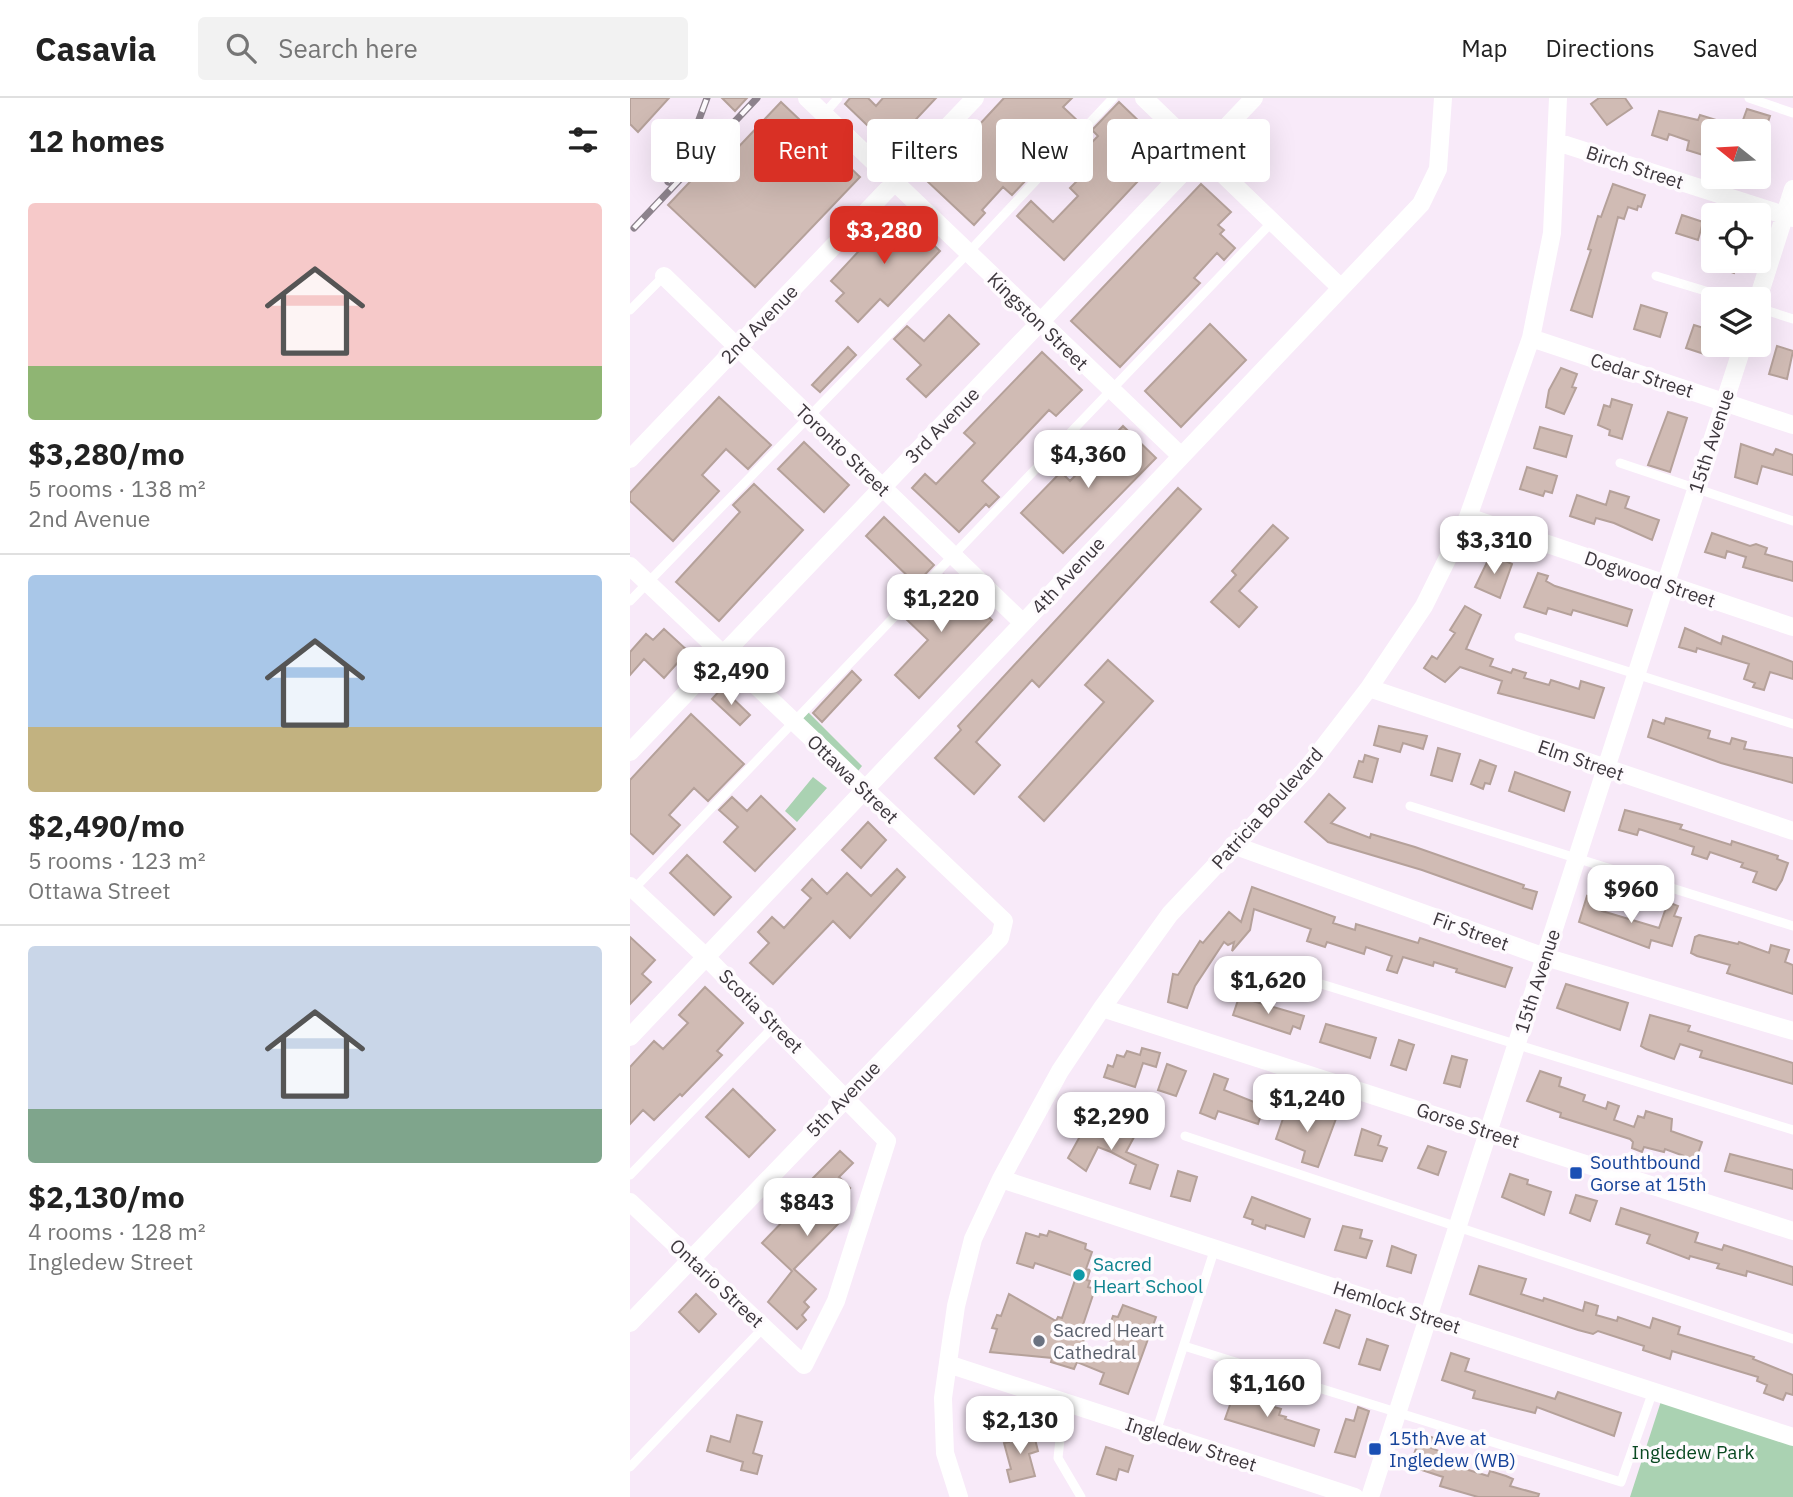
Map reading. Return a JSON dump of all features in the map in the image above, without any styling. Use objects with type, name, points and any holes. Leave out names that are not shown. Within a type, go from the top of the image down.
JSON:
[{"type":"street","name":"Kingston Street","points":[[807,98],[867,155]]},
{"type":"street","name":"2nd Avenue","points":[[955,119],[975,98]]},
{"type":"street","points":[[1144,98],[1165,119]]},
{"type":"street","name":"3rd Avenue","points":[[1234,119],[1254,98]]},
{"type":"street","name":"4th Avenue","points":[[630,1037],[1420,204],[1438,169],[1443,98]]},
{"type":"street","name":"Patricia Boulevard","points":[[959,1497],[942,1432],[956,1306],[973,1239],[1001,1179],[1060,1071],[1102,1008],[1170,914],[1308,767],[1369,688],[1424,606],[1468,517],[1531,338],[1552,233],[1558,98]]},
{"type":"street","name":"Birch Street","points":[[1557,142],[1789,217]]},
{"type":"street","name":"Kingston Street","points":[[895,182],[1180,455]]},
{"type":"street","name":"2nd Avenue","points":[[630,459],[895,182]]},
{"type":"street","name":"3rd Avenue","points":[[630,752],[1174,182]]},
{"type":"street","points":[[1230,182],[1340,287]]},
{"type":"street","points":[[1763,287],[1789,217],[1793,188]]},
{"type":"street","name":"Toronto Street","points":[[664,276],[1023,623]]},
{"type":"street","name":"Cedar Street","points":[[1531,338],[1793,425]]},
{"type":"street","name":"15th Avenue","points":[[1370,1497],[1739,357]]},
{"type":"street","name":"Dogwood Street","points":[[1468,517],[1793,627]]},
{"type":"street","name":"Ottawa Street","points":[[630,566],[1004,921],[1000,938]]},
{"type":"street","name":"Elm Street","points":[[1369,688],[1793,831]]},
{"type":"street","name":"Fir Street","points":[[1233,845],[1545,957],[1793,1031]]},
{"type":"street","name":"Scotia Street","points":[[631,890],[706,957],[846,1096],[887,1141],[836,1301],[804,1365]]},
{"type":"street","name":"5th Avenue","points":[[630,1323],[1000,938]]},
{"type":"street","name":"Gorse Street","points":[[1102,1008],[1793,1231]]},
{"type":"street","name":"Hemlock Street","points":[[1001,1179],[1793,1437]]},
{"type":"street","name":"Ontario Street","points":[[630,1202],[804,1365]]},
{"type":"street","name":"Ingledew Street","points":[[948,1364],[1355,1497]]},
{"type":"lane","points":[[824,114],[838,98]]},
{"type":"lane","points":[[630,601],[968,253],[1113,98]]},
{"type":"lane","points":[[1749,98],[1793,113]]},
{"type":"lane","points":[[631,890],[1272,222]]},
{"type":"lane","points":[[630,310],[664,276]]},
{"type":"lane","points":[[1656,276],[1701,290]]},
{"type":"lane","points":[[1771,311],[1793,319]]},
{"type":"lane","points":[[1620,463],[1793,521]]},
{"type":"lane","points":[[1519,637],[1793,724]]},
{"type":"lane","points":[[1410,806],[1793,926]]},
{"type":"lane","points":[[1260,965],[1793,1130]]},
{"type":"lane","points":[[630,1175],[775,1025]]},
{"type":"lane","points":[[1185,1136],[1793,1339]]},
{"type":"lane","points":[[1156,1432],[1215,1248]]},
{"type":"lane","points":[[630,1467],[764,1327]]},
{"type":"lane","points":[[1184,1346],[1621,1482],[1653,1391]]},
{"type":"lane","points":[[1064,1402],[1058,1458],[1081,1497]]},
{"type":"green space","points":[[808,712],[862,766],[855,775],[798,723]]},
{"type":"green space","points":[[813,777],[827,788],[797,822],[785,811]]},
{"type":"green space","name":"Ingledew Park","points":[[1664,1392],[1793,1437],[1793,1497],[1630,1497]]},
{"type":"building","points":[[630,98],[669,98],[638,132],[630,124]]},
{"type":"building","points":[[722,98],[747,98],[735,111]]},
{"type":"building","points":[[850,98],[868,98],[876,106],[883,98],[936,98],[916,119],[867,119],[867,125],[845,104]]},
{"type":"building","points":[[1004,98],[1072,98],[1063,107],[1076,119],[996,119],[996,182],[1024,182],[1012,195],[1003,187],[982,210],[985,213],[974,225],[928,182],[982,182],[982,122]]},
{"type":"building","points":[[1599,98],[1625,98],[1632,108],[1607,125],[1591,104]]},
{"type":"building","points":[[781,102],[799,119],[765,119]]},
{"type":"building","points":[[1119,102],[1137,119],[1107,119],[1107,182],[1137,182],[1064,260],[1017,216],[1031,201],[1053,222],[1078,196],[1070,188],[1076,182],[1093,182],[1093,141],[1098,136],[1093,129]]},
{"type":"building","points":[[1747,109],[1770,116],[1769,119],[1743,119]]},
{"type":"building","points":[[1659,111],[1698,120],[1700,115],[1713,119],[1701,119],[1701,154],[1687,150],[1689,141],[1669,134],[1667,140],[1652,135]]},
{"type":"building","points":[[754,131],[754,182],[853,182],[853,170],[860,177],[755,287],[668,205],[690,182],[740,182],[740,145]]},
{"type":"building","points":[[1201,184],[1231,212],[1218,225],[1224,230],[1220,234],[1235,248],[1224,260],[1217,253],[1194,278],[1200,283],[1120,367],[1071,321]]},
{"type":"building","points":[[1613,184],[1645,195],[1641,207],[1638,206],[1637,210],[1628,207],[1624,219],[1618,217],[1592,317],[1571,310],[1591,250],[1588,249],[1598,216],[1601,217]]},
{"type":"building","points":[[897,210],[940,251],[888,306],[880,299],[858,322],[836,301],[844,293],[831,281]]},
{"type":"building","points":[[1682,215],[1701,221],[1698,240],[1676,233]]},
{"type":"building","points":[[1641,305],[1667,313],[1660,337],[1634,329]]},
{"type":"building","points":[[949,315],[979,344],[926,397],[907,379],[921,365],[894,339],[907,326],[924,341]]},
{"type":"building","points":[[1210,324],[1246,360],[1181,427],[1145,391]]},
{"type":"building","points":[[1694,325],[1701,327],[1701,353],[1686,348]]},
{"type":"building","points":[[1777,346],[1793,351],[1787,379],[1769,374]]},
{"type":"building","points":[[848,347],[856,355],[820,392],[812,385]]},
{"type":"building","points":[[1042,352],[1082,390],[1056,416],[1049,410],[982,481],[999,497],[989,507],[986,504],[959,532],[912,488],[925,474],[936,484],[975,443],[964,433]]},
{"type":"building","points":[[1561,368],[1577,374],[1572,387],[1576,388],[1564,414],[1546,407],[1549,390]]},
{"type":"building","points":[[719,397],[771,445],[748,469],[726,449],[702,475],[719,491],[673,541],[630,501],[630,493]]},
{"type":"building","points":[[1612,399],[1632,405],[1622,439],[1609,435],[1610,430],[1598,425],[1604,405],[1610,407]]},
{"type":"building","points":[[1668,412],[1687,418],[1670,472],[1648,465]]},
{"type":"building","points":[[1123,426],[1156,458],[1063,553],[1021,513],[1061,472],[1070,481]]},
{"type":"building","points":[[1540,427],[1572,436],[1566,457],[1534,448]]},
{"type":"building","points":[[804,442],[849,485],[824,512],[778,469]]},
{"type":"building","points":[[1741,444],[1773,455],[1776,449],[1793,455],[1793,475],[1762,466],[1757,484],[1735,477]]},
{"type":"building","points":[[1527,467],[1557,476],[1552,493],[1545,491],[1543,496],[1520,489]]},
{"type":"building","points":[[754,484],[803,530],[719,621],[676,582],[740,512],[733,505]]},
{"type":"building","points":[[1178,488],[1201,509],[1039,687],[1032,680],[976,742],[1000,765],[974,794],[935,758],[961,730],[958,726]]},
{"type":"building","points":[[1610,491],[1629,497],[1625,508],[1659,520],[1652,540],[1614,523],[1596,518],[1594,524],[1570,516],[1577,495],[1606,505]]},
{"type":"building","points":[[884,517],[934,565],[916,584],[866,536]]},
{"type":"building","points":[[1273,525],[1288,538],[1239,591],[1257,607],[1239,627],[1211,602],[1236,575],[1232,571]]},
{"type":"building","points":[[1712,533],[1750,546],[1756,544],[1767,548],[1765,554],[1793,562],[1793,581],[1743,567],[1746,557],[1727,551],[1725,558],[1705,552]]},
{"type":"building","points":[[1491,554],[1512,564],[1500,598],[1475,587]]},
{"type":"building","points":[[1538,573],[1548,576],[1546,581],[1555,586],[1632,610],[1627,626],[1573,610],[1571,615],[1548,608],[1546,614],[1524,607]]},
{"type":"building","points":[[944,575],[992,620],[919,698],[895,675],[928,640],[906,619]]},
{"type":"building","points":[[1465,606],[1481,615],[1466,649],[1493,659],[1490,666],[1511,673],[1513,669],[1526,673],[1524,678],[1549,685],[1551,680],[1579,689],[1581,681],[1604,688],[1594,718],[1498,693],[1502,681],[1460,667],[1445,682],[1424,668],[1432,656],[1437,659],[1455,633],[1450,630]]},
{"type":"building","points":[[1685,628],[1721,644],[1723,636],[1793,662],[1793,679],[1770,672],[1764,690],[1753,687],[1755,683],[1744,679],[1749,664],[1697,648],[1696,652],[1679,647]]},
{"type":"building","points":[[664,629],[688,651],[664,678],[644,659],[630,675],[630,652],[646,634],[653,640]]},
{"type":"building","points":[[1108,660],[1153,701],[1044,821],[1019,797],[1104,702],[1085,685]]},
{"type":"building","points":[[852,671],[861,680],[822,722],[813,713]]},
{"type":"building","points":[[722,688],[750,715],[740,725],[712,699]]},
{"type":"building","points":[[691,714],[744,764],[708,801],[694,788],[669,815],[680,825],[653,854],[630,833],[630,780]]},
{"type":"building","points":[[1666,718],[1710,731],[1708,738],[1730,744],[1732,738],[1746,742],[1744,749],[1793,758],[1793,783],[1721,763],[1648,737],[1653,720],[1664,724]]},
{"type":"building","points":[[1379,726],[1427,736],[1423,749],[1403,743],[1400,752],[1374,745]]},
{"type":"building","points":[[1438,748],[1460,754],[1452,781],[1431,775]]},
{"type":"building","points":[[1365,755],[1378,759],[1372,782],[1354,777],[1359,761],[1363,762]]},
{"type":"building","points":[[1480,760],[1496,766],[1490,784],[1485,783],[1483,789],[1471,784]]},
{"type":"building","points":[[1515,772],[1570,792],[1564,811],[1509,791]]},
{"type":"building","points":[[1329,794],[1345,808],[1331,823],[1370,838],[1371,834],[1415,847],[1524,885],[1523,888],[1537,892],[1532,909],[1422,870],[1328,842],[1305,822]]},
{"type":"building","points":[[761,796],[795,829],[755,871],[724,842],[738,827],[719,810],[732,797],[747,811]]},
{"type":"building","points":[[1625,810],[1682,825],[1680,829],[1731,845],[1732,841],[1778,856],[1777,859],[1788,863],[1782,880],[1776,890],[1753,882],[1757,872],[1741,867],[1743,863],[1710,852],[1707,859],[1692,854],[1694,847],[1639,829],[1637,835],[1619,830]]},
{"type":"building","points":[[868,822],[886,840],[861,868],[842,850]]},
{"type":"building","points":[[687,855],[731,897],[714,915],[670,873]]},
{"type":"building","points":[[897,869],[905,877],[850,938],[833,921],[773,984],[750,963],[769,943],[758,932],[772,917],[784,928],[811,898],[802,890],[812,879],[827,894],[847,873],[871,896]]},
{"type":"building","points":[[1252,887],[1335,917],[1333,923],[1355,930],[1356,924],[1418,943],[1420,938],[1512,968],[1505,987],[1456,972],[1457,969],[1434,962],[1433,966],[1403,957],[1397,973],[1387,970],[1392,956],[1366,947],[1364,954],[1327,942],[1325,947],[1307,941],[1311,929],[1254,909],[1250,930],[1232,951],[1234,942],[1228,945],[1224,942],[1195,986],[1187,1008],[1168,1002],[1173,974],[1178,975],[1200,941],[1203,943],[1229,912],[1241,922]]},
{"type":"building","points":[[1587,896],[1604,904],[1602,911],[1659,928],[1668,902],[1678,906],[1674,916],[1681,918],[1672,946],[1651,940],[1649,948],[1579,922]]},
{"type":"building","points":[[1699,935],[1738,944],[1739,942],[1769,953],[1771,945],[1789,950],[1785,962],[1793,965],[1793,994],[1727,973],[1730,965],[1691,953],[1695,937]]},
{"type":"building","points":[[630,937],[655,960],[642,974],[651,982],[630,1004]]},
{"type":"building","points":[[1566,984],[1628,1003],[1620,1030],[1557,1008]]},
{"type":"building","points":[[705,987],[743,1023],[717,1051],[722,1055],[682,1096],[680,1094],[654,1120],[643,1110],[630,1124],[630,1067],[654,1041],[663,1049],[688,1023],[679,1015]]},
{"type":"building","points":[[1239,997],[1304,1016],[1300,1029],[1293,1026],[1290,1034],[1233,1015]]},
{"type":"building","points":[[1650,1015],[1690,1026],[1688,1031],[1793,1063],[1793,1084],[1700,1057],[1702,1051],[1680,1044],[1674,1059],[1646,1049],[1641,1046]]},
{"type":"building","points":[[1326,1024],[1376,1038],[1370,1058],[1320,1042]]},
{"type":"building","points":[[1399,1040],[1414,1045],[1406,1070],[1391,1065]]},
{"type":"building","points":[[1142,1048],[1160,1053],[1156,1067],[1143,1063],[1135,1087],[1104,1077],[1108,1065],[1113,1067],[1117,1055],[1124,1057],[1127,1051],[1140,1055]]},
{"type":"building","points":[[1452,1056],[1467,1060],[1460,1087],[1444,1083]]},
{"type":"building","points":[[1167,1064],[1186,1071],[1176,1096],[1158,1090]]},
{"type":"building","points":[[1540,1071],[1561,1078],[1559,1086],[1585,1095],[1583,1101],[1606,1109],[1608,1102],[1619,1106],[1614,1120],[1634,1127],[1638,1116],[1644,1118],[1646,1111],[1672,1119],[1671,1131],[1702,1142],[1694,1165],[1683,1161],[1684,1156],[1665,1149],[1664,1152],[1644,1147],[1642,1152],[1632,1148],[1633,1142],[1630,1139],[1560,1117],[1561,1113],[1527,1101]]},
{"type":"building","points":[[1214,1074],[1228,1079],[1224,1090],[1264,1106],[1258,1124],[1218,1111],[1215,1119],[1200,1113]]},
{"type":"building","points":[[733,1089],[775,1130],[749,1157],[706,1117]]},
{"type":"building","points":[[1286,1110],[1314,1120],[1317,1110],[1337,1116],[1318,1167],[1302,1162],[1305,1151],[1276,1139]]},
{"type":"building","points":[[1089,1120],[1121,1136],[1124,1131],[1134,1137],[1126,1152],[1158,1165],[1150,1189],[1130,1183],[1136,1165],[1098,1147],[1086,1171],[1068,1158]]},
{"type":"building","points":[[1362,1129],[1381,1136],[1378,1145],[1387,1148],[1382,1161],[1355,1155]]},
{"type":"building","points":[[1428,1146],[1446,1152],[1438,1175],[1418,1168]]},
{"type":"building","points":[[840,1151],[853,1163],[839,1177],[850,1188],[832,1207],[843,1219],[794,1269],[816,1289],[804,1302],[809,1307],[802,1315],[806,1320],[797,1329],[768,1302],[792,1271],[762,1243],[786,1218],[790,1221],[817,1193],[807,1184]]},
{"type":"building","points":[[1730,1154],[1793,1170],[1793,1189],[1725,1171]]},
{"type":"building","points":[[1178,1171],[1197,1177],[1190,1201],[1171,1196]]},
{"type":"building","points":[[1510,1174],[1528,1180],[1527,1184],[1551,1192],[1544,1215],[1502,1197]]},
{"type":"building","points":[[1576,1195],[1597,1201],[1590,1221],[1570,1213]]},
{"type":"building","points":[[1252,1197],[1310,1219],[1304,1237],[1266,1225],[1265,1229],[1252,1224],[1253,1220],[1244,1217]]},
{"type":"building","points":[[1621,1208],[1698,1233],[1695,1242],[1722,1250],[1724,1245],[1793,1267],[1793,1285],[1747,1271],[1746,1276],[1717,1268],[1719,1264],[1690,1256],[1689,1259],[1647,1243],[1650,1235],[1616,1224]]},
{"type":"building","points":[[1343,1226],[1362,1230],[1360,1238],[1372,1241],[1366,1258],[1335,1250]]},
{"type":"building","points":[[1049,1231],[1086,1244],[1085,1249],[1092,1252],[1086,1269],[1090,1270],[1088,1287],[1095,1289],[1083,1325],[1088,1327],[1082,1346],[1106,1354],[1113,1335],[1107,1333],[1113,1316],[1118,1317],[1123,1305],[1156,1317],[1128,1394],[1100,1384],[1104,1373],[1077,1362],[1074,1369],[1051,1362],[1052,1358],[990,1352],[997,1329],[992,1328],[997,1315],[1001,1316],[1009,1294],[1056,1321],[1058,1317],[1062,1318],[1076,1277],[1035,1263],[1033,1268],[1017,1263],[1026,1233],[1039,1237],[1040,1234],[1047,1236]]},
{"type":"building","points":[[1392,1246],[1416,1255],[1411,1273],[1387,1266]]},
{"type":"building","points":[[1479,1266],[1526,1279],[1521,1294],[1543,1301],[1544,1298],[1583,1311],[1585,1302],[1598,1306],[1596,1315],[1617,1321],[1618,1317],[1650,1328],[1653,1318],[1680,1327],[1678,1334],[1754,1357],[1753,1359],[1793,1375],[1793,1395],[1786,1393],[1783,1400],[1764,1393],[1767,1385],[1757,1381],[1758,1377],[1672,1351],[1670,1359],[1643,1350],[1644,1346],[1598,1331],[1593,1334],[1578,1330],[1470,1294]]},
{"type":"building","points":[[696,1294],[716,1314],[699,1332],[679,1312]]},
{"type":"building","points":[[1336,1310],[1350,1315],[1339,1348],[1324,1343]]},
{"type":"building","points":[[1367,1339],[1388,1346],[1380,1370],[1359,1364]]},
{"type":"building","points":[[1451,1353],[1469,1359],[1465,1371],[1555,1399],[1558,1392],[1621,1413],[1614,1436],[1537,1407],[1535,1413],[1473,1398],[1475,1391],[1442,1380]]},
{"type":"building","points":[[1236,1388],[1253,1393],[1251,1400],[1281,1409],[1279,1415],[1286,1417],[1285,1419],[1319,1430],[1314,1446],[1225,1419]]},
{"type":"building","points":[[1358,1407],[1369,1411],[1355,1457],[1335,1452],[1346,1419],[1354,1421]]},
{"type":"building","points":[[737,1415],[762,1422],[753,1453],[762,1456],[757,1474],[741,1470],[743,1462],[707,1451],[711,1436],[730,1442]]},
{"type":"building","points":[[1020,1432],[1022,1438],[1034,1435],[1038,1451],[1029,1454],[1035,1476],[1010,1482],[1007,1470],[1011,1469],[1004,1443],[1009,1442],[1008,1435]]},
{"type":"building","points":[[1421,1434],[1434,1438],[1431,1448],[1439,1451],[1436,1460],[1488,1476],[1490,1471],[1506,1476],[1513,1479],[1510,1486],[1539,1494],[1538,1497],[1478,1497],[1440,1486],[1443,1477],[1410,1466]]},
{"type":"building","points":[[1106,1447],[1133,1456],[1128,1472],[1119,1469],[1116,1480],[1097,1474]]},
{"type":"railway","points":[[699,119],[707,98]]},
{"type":"railway","points":[[634,228],[757,98]]},
{"type":"place","name":"Southtbound Gorse at 15th","points":[[1576,1173]]},
{"type":"place","name":"Sacred Heart School","points":[[1079,1275]]},
{"type":"place","name":"Sacred Heart Cathedral","points":[[1039,1341]]},
{"type":"place","name":"15th Ave at Ingledew (WB)","points":[[1375,1449]]}]
